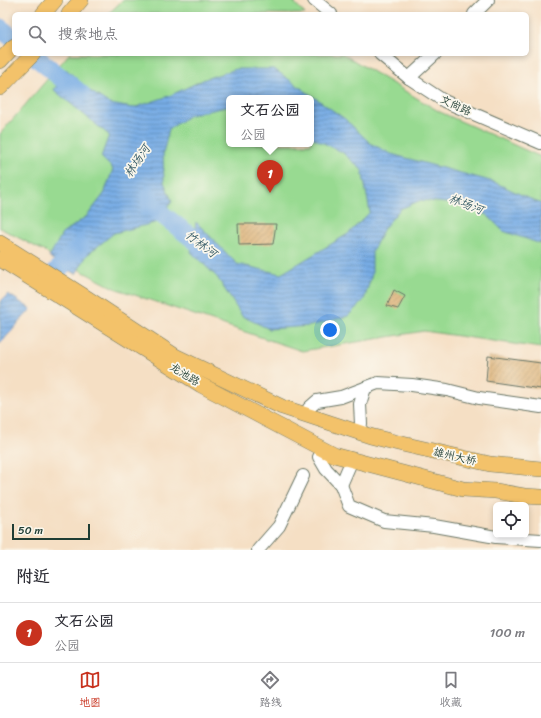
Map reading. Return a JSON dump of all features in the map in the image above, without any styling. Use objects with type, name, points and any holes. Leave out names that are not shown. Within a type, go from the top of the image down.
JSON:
[{"type":"main road","points":[[44,12],[55,0]]},
{"type":"main road","points":[[71,12],[82,0]]},
{"type":"main road","points":[[0,61],[12,48]]},
{"type":"main road","points":[[0,88],[31,56]]},
{"type":"main road","name":"龙池路","points":[[0,243],[175,356],[282,407],[370,436]]},
{"type":"main road","name":"龙池路","points":[[0,259],[202,385],[334,455],[463,489],[496,491],[524,496],[541,497]]},
{"type":"main road","name":"雄州大桥","points":[[370,436],[490,464],[541,469]]},
{"type":"street","points":[[314,0],[329,12]]},
{"type":"street","points":[[476,12],[488,0]]},
{"type":"street","name":"文尚路","points":[[382,56],[409,78],[444,101],[541,143]]},
{"type":"street","points":[[409,78],[433,56]]},
{"type":"street","points":[[309,408],[317,401],[341,397],[378,383],[412,385],[447,390],[479,398],[541,407]]},
{"type":"street","points":[[361,424],[360,404],[365,388]]},
{"type":"street","points":[[319,457],[326,469],[341,485],[349,506],[384,521],[434,526],[496,537],[541,540]]},
{"type":"street","points":[[341,485],[351,462]]},
{"type":"street","points":[[258,550],[278,526],[303,476]]},
{"type":"green space","points":[[123,0],[292,0],[303,12],[110,12]]},
{"type":"green space","points":[[67,56],[346,56],[440,112],[541,157],[541,348],[424,331],[302,351],[114,288],[0,228],[0,134]]},
{"type":"water","points":[[66,69],[90,91],[110,104],[133,108],[169,96],[205,79],[236,69],[274,69],[311,95],[226,95],[226,107],[190,115],[169,129],[163,154],[164,182],[172,201],[158,222],[114,233],[87,255],[76,274],[49,257],[62,234],[87,216],[104,194],[113,169],[101,157],[109,135],[54,90]]},
{"type":"water","points":[[314,97],[345,119],[370,143],[391,154],[494,182],[541,204],[541,244],[503,231],[487,215],[456,204],[421,200],[400,209],[384,228],[372,252],[372,274],[364,300],[348,316],[310,326],[269,329],[242,316],[217,277],[191,252],[196,222],[237,264],[281,274],[348,234],[370,212],[362,170],[342,152],[314,138]]},
{"type":"water","points":[[8,294],[31,309],[0,344],[0,302]]},
{"type":"building","points":[[238,224],[276,224],[273,244],[239,245]]},
{"type":"building","points":[[394,290],[405,296],[398,309],[387,306]]},
{"type":"building","points":[[488,356],[541,363],[541,389],[486,381]]},
{"type":"waterway","name":"竹林河","points":[[0,28],[12,37]]},
{"type":"waterway","name":"竹林河","points":[[34,56],[81,94]]},
{"type":"waterway","name":"竹林河","points":[[149,196],[151,206],[213,254]]},
{"type":"waterway","name":"林场河","points":[[54,274],[80,246]]},
{"type":"place","name":"文石公园","points":[[270,193]]}]
